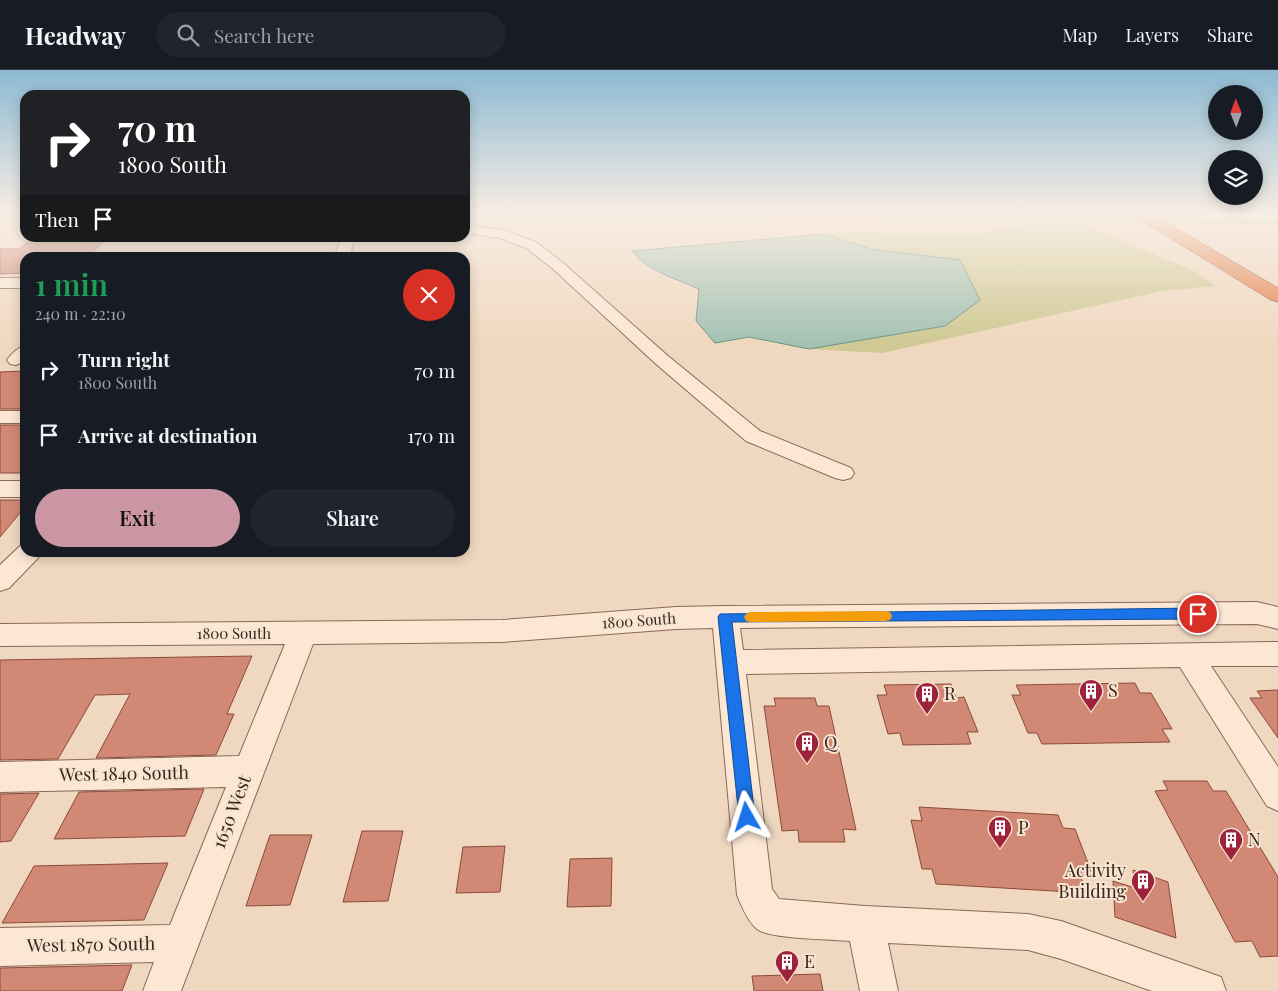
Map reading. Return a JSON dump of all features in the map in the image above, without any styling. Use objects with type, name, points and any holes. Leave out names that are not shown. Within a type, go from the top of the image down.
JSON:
[{"type":"highway","points":[[1213,257],[1278,296]]},
{"type":"street","points":[[547,257],[662,360],[753,436],[842,473]]},
{"type":"street","points":[[0,283],[20,283]]},
{"type":"street","points":[[0,417],[20,417]]},
{"type":"street","points":[[0,489],[20,489]]},
{"type":"street","points":[[1,578],[24,557]]},
{"type":"street","name":"1800 South","points":[[0,635],[502,631],[676,618],[725,617],[1257,613],[1277,618]]},
{"type":"street","points":[[725,617],[755,895],[769,916],[865,924],[1028,932],[1061,940],[1207,991]]},
{"type":"street","name":"1650 West","points":[[162,991],[303,633]]},
{"type":"street","points":[[731,662],[1278,654]]},
{"type":"street","points":[[1188,655],[1278,795]]},
{"type":"street","name":"West 1840 South","points":[[0,778],[248,771]]},
{"type":"street","points":[[865,924],[879,991]]},
{"type":"street","name":"West 1870 South","points":[[0,948],[181,943]]},
{"type":"shaded area","points":[[936,257],[1161,257],[1196,272],[1216,286],[1162,291],[882,353],[809,349],[945,326],[960,260]]},
{"type":"shaded area","points":[[936,257],[960,260],[980,300],[945,326],[809,349],[749,337],[715,343],[696,321],[699,289],[654,269],[638,258]]},
{"type":"building","points":[[0,257],[20,257],[20,273],[0,274]]},
{"type":"building","points":[[20,371],[20,409],[0,409],[0,372]]},
{"type":"building","points":[[0,425],[20,425],[20,473],[0,473]]},
{"type":"building","points":[[0,500],[20,500],[20,513],[0,537]]},
{"type":"building","points":[[252,656],[227,714],[234,714],[216,755],[96,758],[130,694],[95,695],[58,759],[0,760],[0,660]]},
{"type":"building","name":"S","points":[[1135,683],[1140,693],[1151,693],[1172,729],[1162,729],[1170,742],[1042,744],[1037,733],[1028,733],[1012,695],[1021,695],[1016,685]]},
{"type":"building","name":"R","points":[[951,684],[956,698],[964,697],[978,732],[967,732],[971,744],[903,745],[900,733],[888,734],[877,695],[887,695],[884,685]]},
{"type":"building","points":[[1278,690],[1278,738],[1250,698],[1262,698],[1257,691]]},
{"type":"building","name":"Q","points":[[774,698],[815,698],[817,706],[829,706],[856,830],[843,829],[845,842],[799,842],[798,830],[782,831],[764,706],[776,706]]},
{"type":"building","name":"N","points":[[1163,781],[1207,781],[1213,791],[1226,791],[1278,877],[1278,956],[1260,957],[1252,941],[1235,942],[1155,791],[1168,790]]},
{"type":"building","points":[[204,789],[185,836],[54,839],[79,792]]},
{"type":"building","points":[[39,793],[11,841],[0,842],[0,794]]},
{"type":"building","name":"P","points":[[919,807],[1058,815],[1063,828],[1075,829],[1093,876],[1080,875],[1087,893],[936,884],[932,869],[922,869],[911,820],[922,821]]},
{"type":"building","points":[[362,831],[403,831],[388,901],[343,902]]},
{"type":"building","points":[[270,835],[312,835],[290,905],[246,906]]},
{"type":"building","points":[[505,846],[500,892],[456,893],[463,847]]},
{"type":"building","points":[[612,858],[611,906],[567,907],[570,859]]},
{"type":"building","points":[[168,863],[144,920],[2,923],[34,866]]},
{"type":"building","name":"Activity Building","points":[[1133,870],[1168,882],[1176,938],[1115,917],[1113,881],[1135,888]]},
{"type":"building","points":[[132,965],[122,991],[0,991],[0,968]]},
{"type":"building","name":"E","points":[[820,974],[823,991],[754,991],[752,976]]},
{"type":"slow traffic","points":[[750,617],[885,616]]},
{"type":"place","name":"S","points":[[1091,712]]},
{"type":"place","name":"R","points":[[927,715]]},
{"type":"place","name":"Q","points":[[807,764]]},
{"type":"place","name":"P","points":[[1000,849]]},
{"type":"place","name":"N","points":[[1231,861]]},
{"type":"place","name":"Activity Building","points":[[1143,902]]},
{"type":"place","name":"E","points":[[787,983]]},
{"type":"route","points":[[747,817],[725,617],[1198,614]]}]
